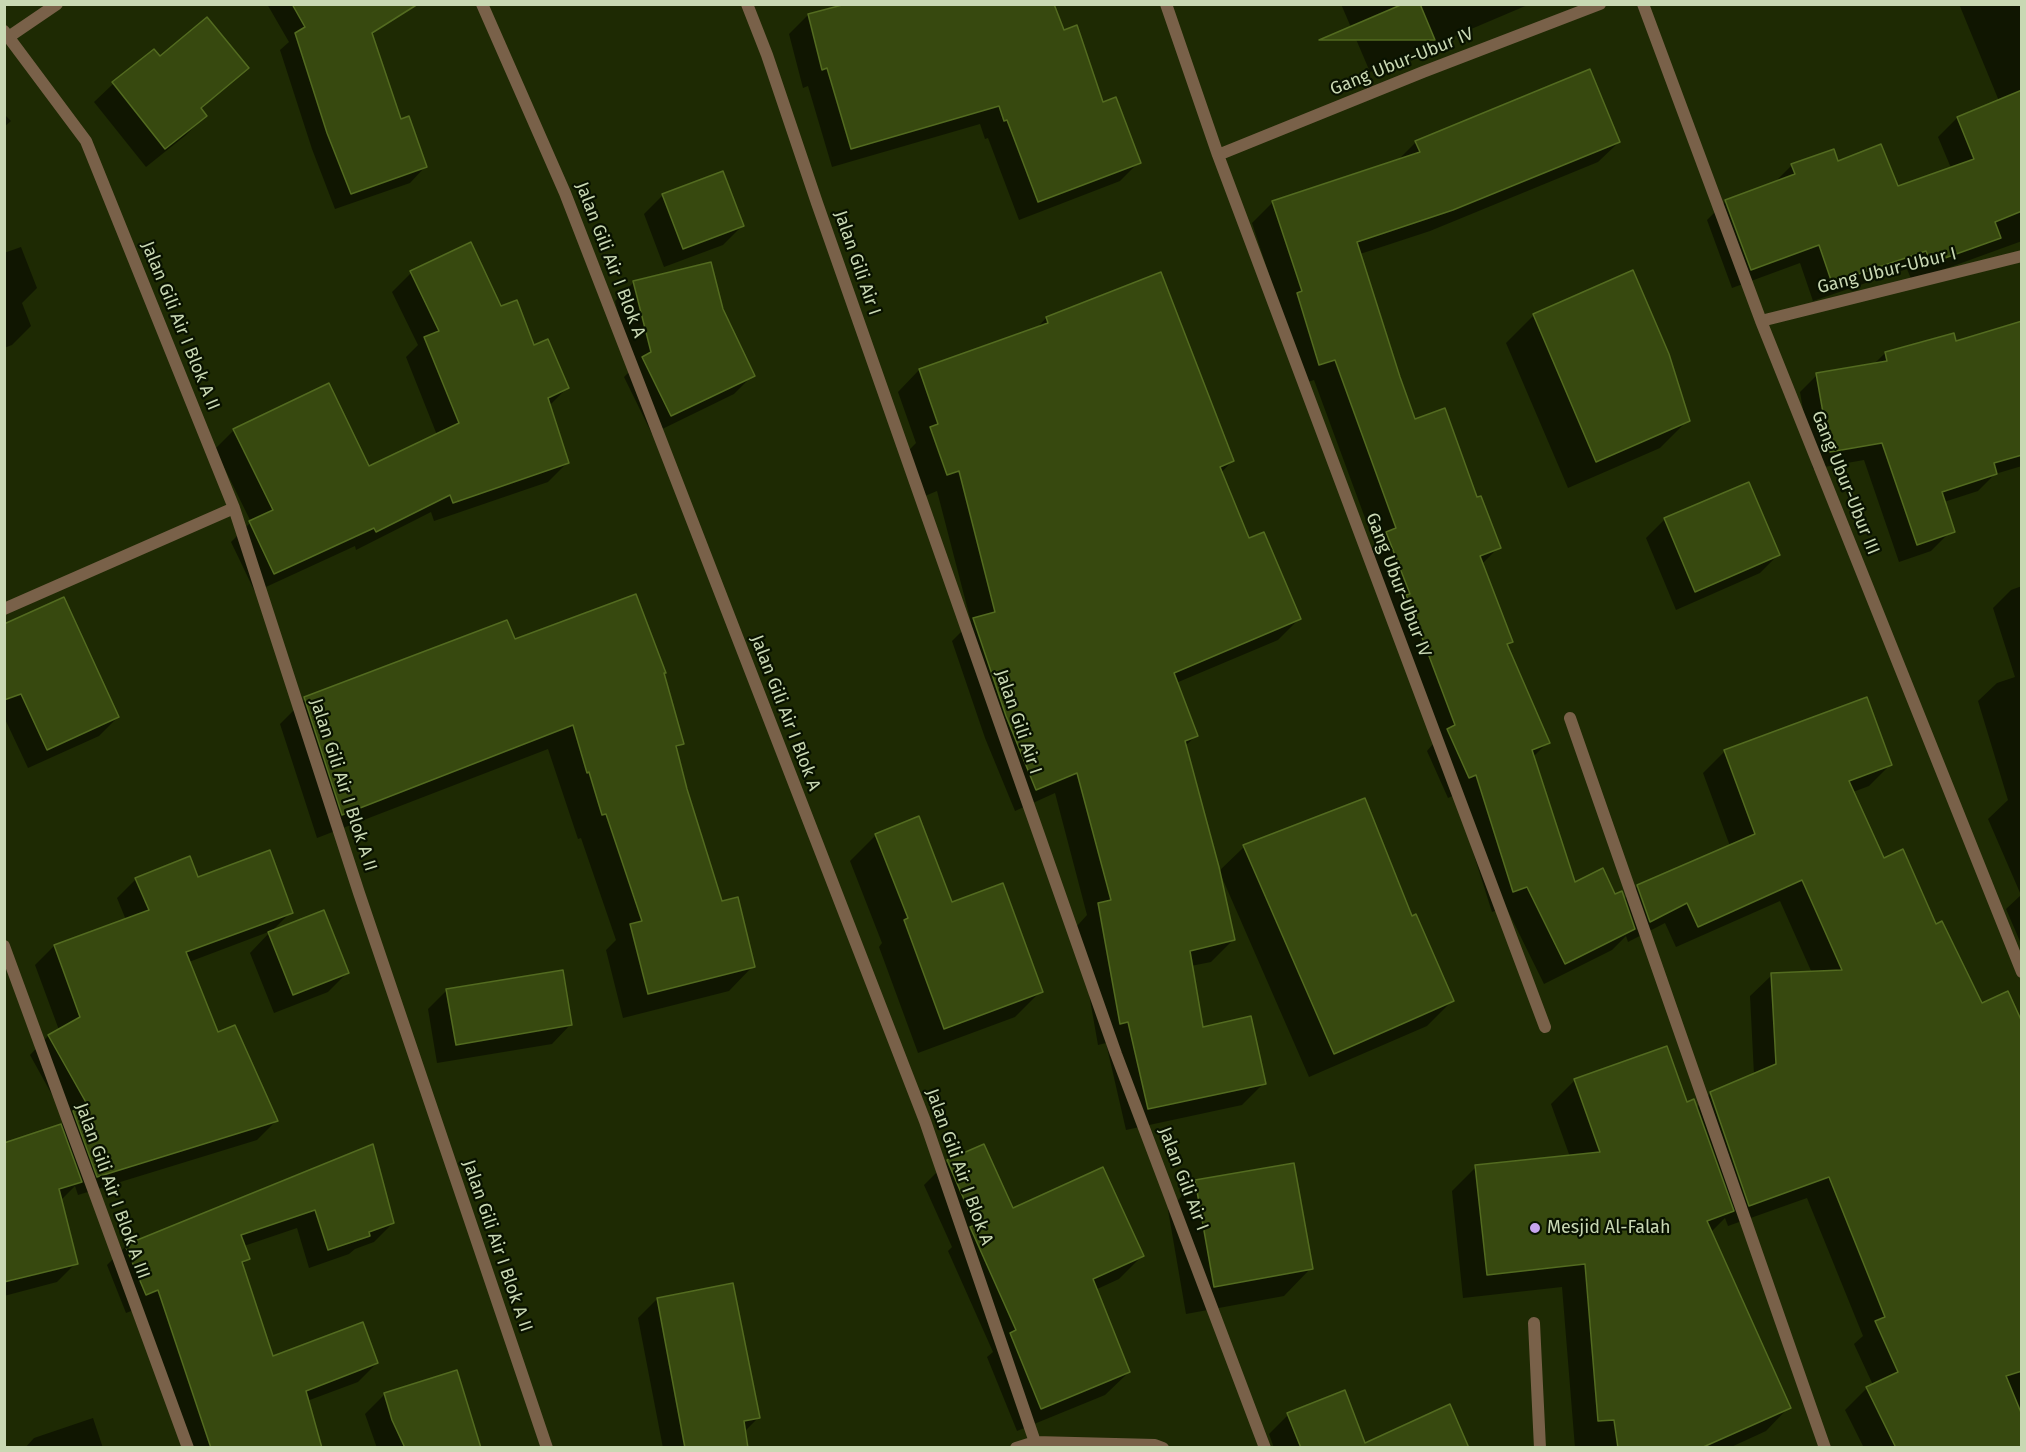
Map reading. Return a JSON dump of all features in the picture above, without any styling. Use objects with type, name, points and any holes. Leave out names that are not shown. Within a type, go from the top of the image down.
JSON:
[{"type":"street","points":[[7,34],[57,4]]},
{"type":"street","name":"Jalan Gili Air I Blok A","points":[[482,4],[565,193],[925,1121],[1035,1442]]},
{"type":"street","name":"Jalan Gili Air I","points":[[747,4],[767,55],[1112,1043],[1265,1448]]},
{"type":"street","name":"Gang Ubur-Ubur IV","points":[[1166,4],[1218,155],[1545,1027]]},
{"type":"street","name":"Gang Ubur-Ubur IV","points":[[1218,155],[1423,72],[1600,4]]},
{"type":"street","name":"Gang Ubur-Ubur III","points":[[1643,4],[1761,321],[2022,972]]},
{"type":"street","name":"Jalan Gili Air I Blok A II","points":[[7,34],[86,141],[234,508],[359,893],[547,1448]]},
{"type":"street","name":"Gang Ubur-Ubur I","points":[[1761,321],[2022,256]]},
{"type":"street","points":[[4,609],[234,508]]},
{"type":"street","points":[[1570,718],[1825,1448]]},
{"type":"street","name":"Jalan Gili Air I Blok A III","points":[[4,946],[188,1448]]},
{"type":"street","points":[[1534,1323],[1540,1448]]},
{"type":"street","points":[[1016,1448],[1035,1442],[1163,1448]]},
{"type":"building","points":[[292,4],[418,4],[372,33],[401,119],[409,116],[427,167],[351,194],[327,133],[295,33],[305,27]]},
{"type":"building","points":[[846,4],[1054,4],[1064,30],[1077,25],[1103,102],[1116,97],[1141,163],[1038,202],[1007,120],[1004,121],[999,106],[851,149],[827,68],[822,70],[808,14]]},
{"type":"building","points":[[1403,4],[1420,4],[1435,40],[1319,40]]},
{"type":"building","points":[[207,17],[249,68],[201,108],[207,116],[165,149],[112,82],[154,49],[160,56]]},
{"type":"building","points":[[1590,69],[1620,142],[1453,210],[1357,242],[1415,419],[1445,408],[1477,497],[1481,496],[1501,548],[1480,556],[1513,642],[1507,644],[1550,743],[1532,750],[1575,882],[1603,868],[1615,894],[1622,891],[1635,929],[1565,964],[1527,887],[1513,892],[1476,775],[1469,778],[1447,729],[1455,725],[1406,595],[1410,594],[1386,532],[1396,528],[1335,360],[1319,365],[1297,293],[1302,291],[1272,201],[1420,152],[1415,141]]},
{"type":"building","points":[[2022,90],[2022,211],[1995,222],[2001,238],[1931,263],[1926,251],[1832,283],[1819,245],[1751,270],[1725,200],[1795,174],[1791,164],[1834,149],[1838,161],[1881,144],[1898,186],[1974,159],[1957,117]]},
{"type":"building","points":[[723,171],[744,226],[683,249],[662,194]]},
{"type":"building","points":[[471,242],[501,306],[517,300],[534,345],[548,339],[569,388],[548,398],[569,463],[453,503],[450,495],[376,532],[374,528],[274,574],[249,521],[273,510],[233,429],[329,383],[369,466],[459,423],[424,337],[439,331],[410,271]]},
{"type":"building","points":[[711,262],[723,309],[755,376],[671,416],[642,357],[651,352],[633,281]]},
{"type":"building","points":[[1633,270],[1669,354],[1690,421],[1596,462],[1533,314]]},
{"type":"building","points":[[1161,272],[1234,461],[1220,467],[1249,538],[1264,532],[1301,619],[1174,673],[1198,736],[1185,741],[1219,867],[1235,940],[1190,951],[1203,1027],[1251,1016],[1266,1084],[1148,1109],[1128,1022],[1120,1024],[1098,903],[1111,900],[1077,773],[1036,790],[1006,716],[973,618],[995,612],[959,471],[947,475],[930,427],[938,424],[919,369],[1048,323],[1046,317]]},
{"type":"building","points":[[2022,321],[2022,455],[1994,463],[1997,474],[1942,492],[1955,532],[1917,545],[1882,443],[1830,452],[1816,373],[1887,361],[1885,352],[1954,333],[1956,341]]},
{"type":"building","points":[[1749,482],[1780,555],[1695,592],[1664,518]]},
{"type":"building","points":[[636,594],[666,673],[664,673],[684,744],[676,746],[722,901],[738,897],[755,967],[648,994],[630,924],[642,921],[606,814],[602,815],[589,772],[587,773],[573,725],[342,815],[304,697],[507,620],[515,639]]},
{"type":"building","points":[[64,597],[119,717],[47,750],[21,694],[4,700],[4,624]]},
{"type":"building","points":[[1867,697],[1892,765],[1849,781],[1884,858],[1903,849],[1936,924],[1942,921],[1982,1003],[2008,991],[2022,1022],[2022,1371],[2006,1376],[2022,1415],[2022,1448],[1896,1448],[1866,1387],[1898,1372],[1875,1321],[1885,1317],[1829,1177],[1749,1206],[1710,1092],[1776,1064],[1771,973],[1842,970],[1802,880],[1698,927],[1687,903],[1650,922],[1637,885],[1755,834],[1724,750]]},
{"type":"building","points":[[1365,798],[1412,916],[1416,914],[1454,1001],[1334,1054],[1243,845]]},
{"type":"building","points":[[919,816],[952,902],[1003,883],[1043,992],[944,1029],[904,920],[908,918],[875,834]]},
{"type":"building","points":[[270,850],[293,913],[186,952],[218,1032],[235,1025],[278,1121],[97,1177],[73,1111],[88,1106],[48,1035],[80,1017],[54,945],[149,910],[135,878],[190,856],[198,877]]},
{"type":"building","points":[[324,910],[349,973],[293,995],[268,932]]},
{"type":"building","points":[[563,970],[572,1025],[456,1045],[446,989]]},
{"type":"building","points":[[1667,1046],[1687,1102],[1694,1099],[1734,1211],[1707,1221],[1791,1408],[1701,1448],[1618,1448],[1614,1420],[1598,1421],[1585,1264],[1487,1275],[1475,1165],[1600,1152],[1574,1079]]},
{"type":"building","points":[[61,1124],[82,1182],[59,1189],[78,1264],[4,1282],[4,1143]]},
{"type":"building","points":[[373,1144],[394,1223],[369,1232],[370,1236],[328,1250],[315,1210],[241,1235],[250,1259],[242,1262],[273,1356],[363,1322],[378,1363],[306,1391],[322,1448],[211,1448],[158,1290],[146,1295],[125,1245]]},
{"type":"building","points":[[984,1144],[1013,1208],[1103,1167],[1144,1256],[1093,1279],[1130,1372],[1041,1409],[1010,1333],[1016,1330],[970,1227],[975,1225],[947,1160]]},
{"type":"building","points":[[1294,1163],[1313,1269],[1214,1287],[1195,1180]]},
{"type":"building","points":[[733,1283],[760,1418],[744,1421],[748,1448],[685,1448],[657,1298]]},
{"type":"building","points":[[457,1370],[481,1448],[405,1448],[392,1420],[384,1393]]},
{"type":"building","points":[[1345,1390],[1365,1443],[1450,1404],[1469,1448],[1301,1448],[1287,1413]]},
{"type":"place","name":"Mesjid Al-Falah","points":[[1535,1228]]}]
